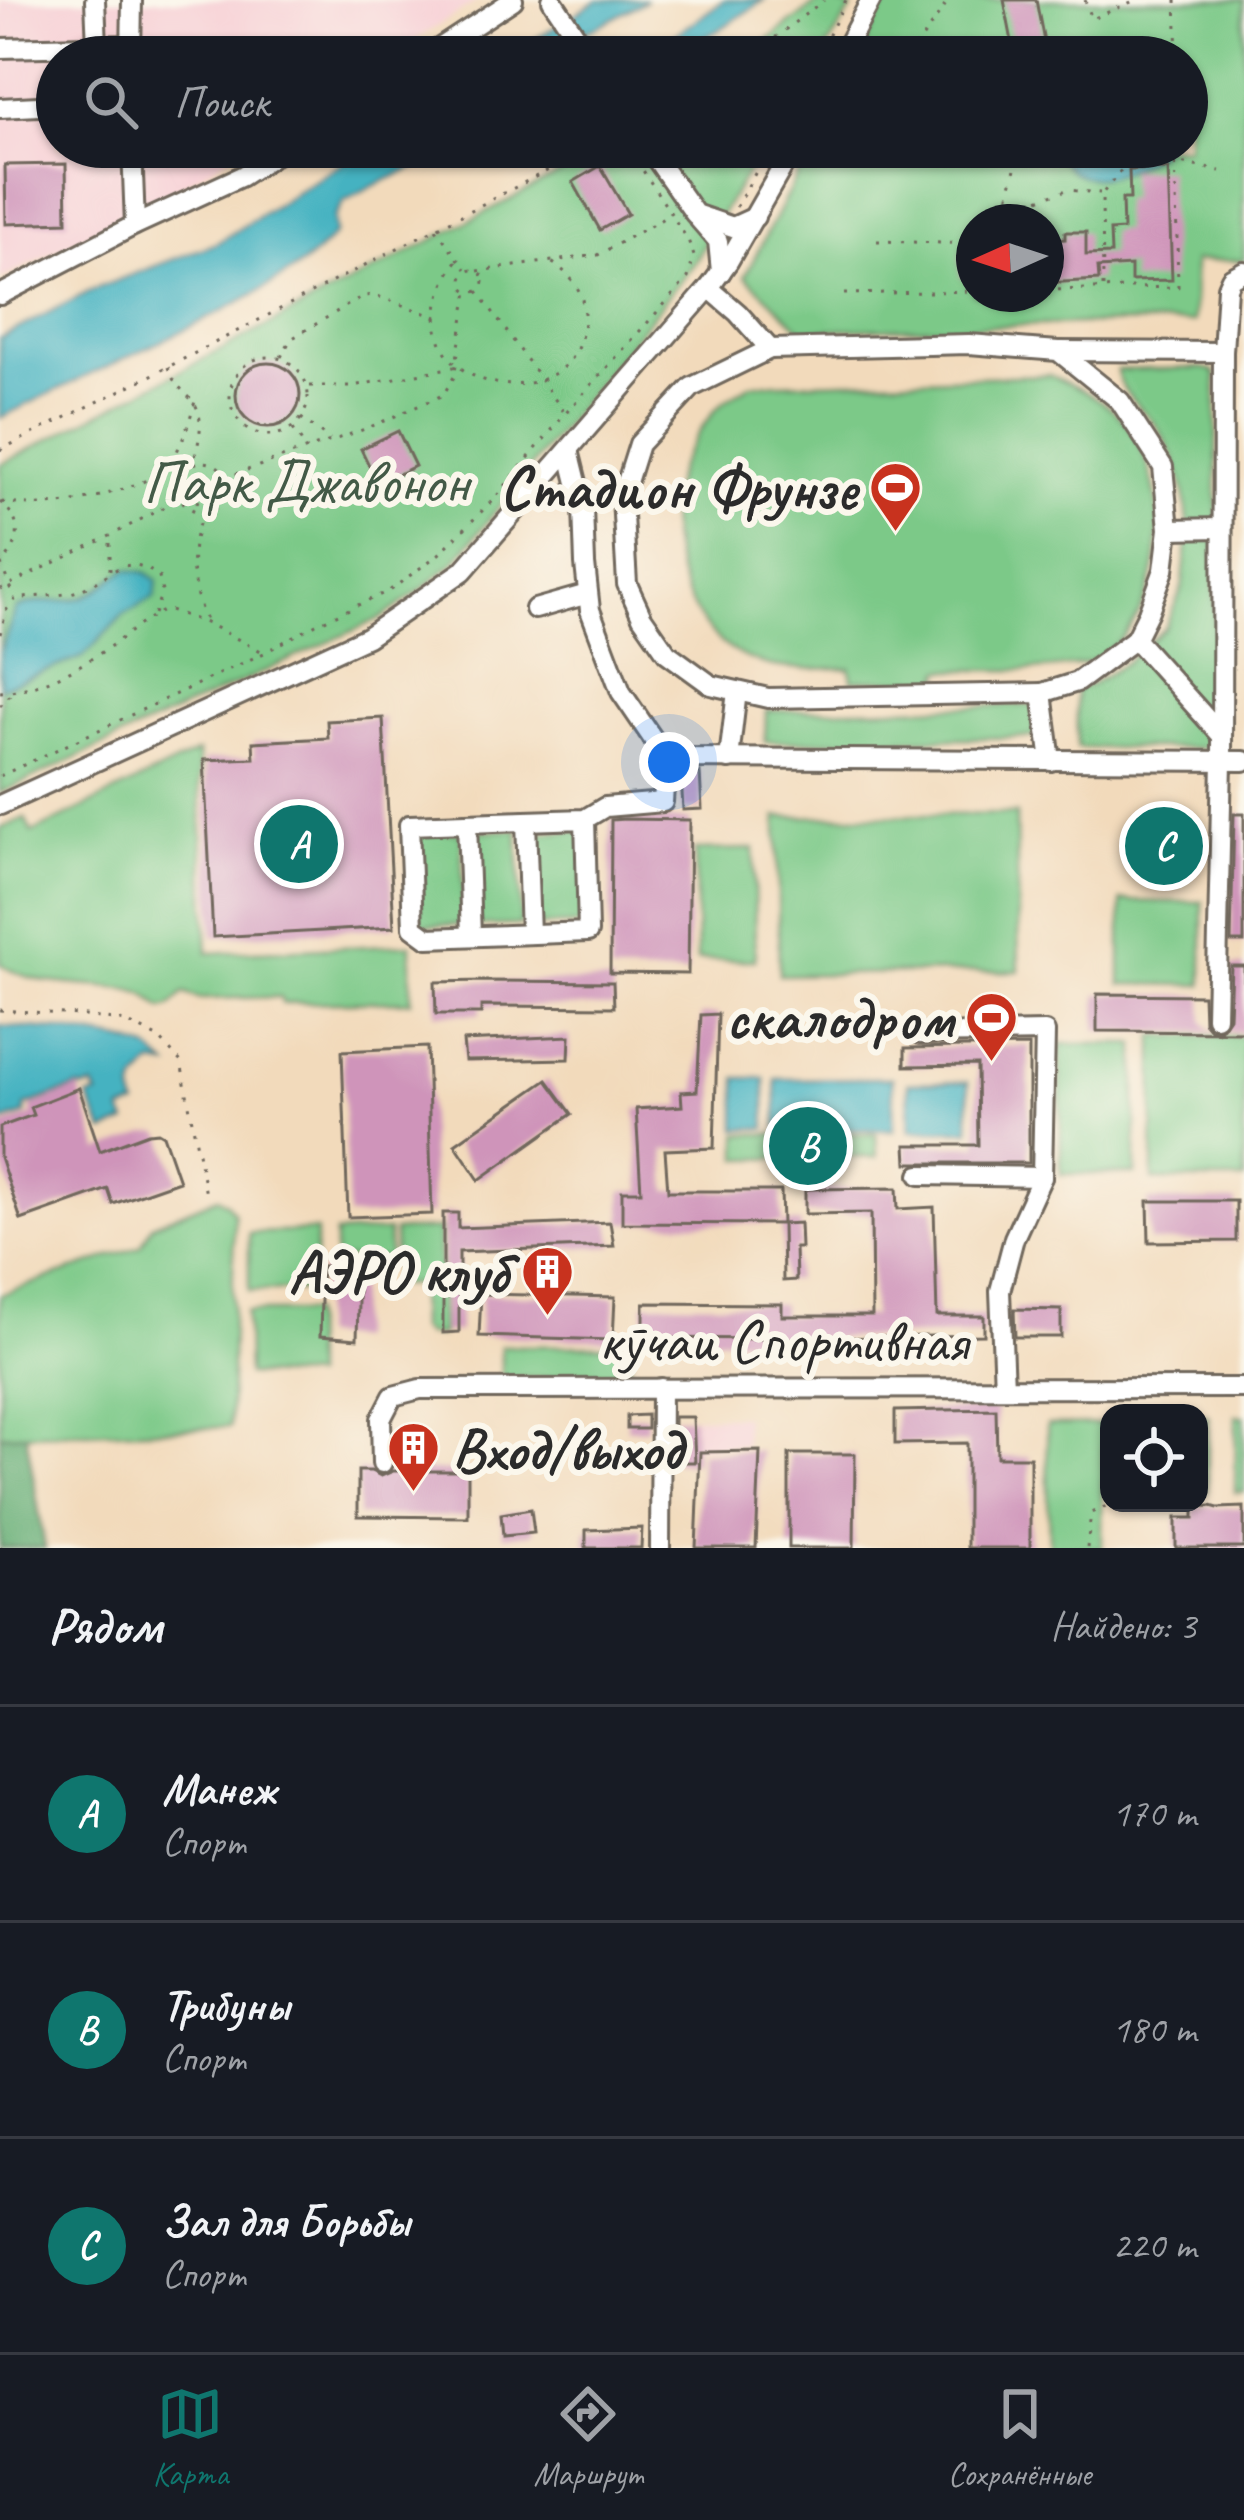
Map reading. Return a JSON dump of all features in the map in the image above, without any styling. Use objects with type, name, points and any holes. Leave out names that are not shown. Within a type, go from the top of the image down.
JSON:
[{"type":"street","points":[[94,0],[96,36]]},
{"type":"street","points":[[131,36],[132,0]]},
{"type":"street","points":[[458,36],[513,0]]},
{"type":"street","points":[[552,0],[576,36]]},
{"type":"street","points":[[852,36],[871,0]]},
{"type":"street","points":[[0,48],[36,47]]},
{"type":"street","points":[[0,108],[36,106]]},
{"type":"street","points":[[133,168],[135,225]]},
{"type":"street","points":[[0,295],[254,168]]},
{"type":"street","points":[[654,168],[718,241],[715,280],[770,350]]},
{"type":"street","points":[[0,805],[368,638],[464,571],[715,280],[782,168]]},
{"type":"street","points":[[695,214],[733,227],[755,217]]},
{"type":"street","points":[[1216,1017],[1223,352],[1227,287],[1244,272]]},
{"type":"street","points":[[1058,351],[1120,401],[1163,467],[1169,529],[1164,570],[1135,639],[1077,682],[1042,693],[768,698],[711,685],[667,653],[627,584],[622,498],[639,444],[692,387],[770,350],[968,344],[1058,351],[1223,352]]},
{"type":"street","points":[[569,450],[583,507],[590,610],[621,692],[666,758],[663,802],[605,807],[585,819],[409,826],[413,927],[428,938],[588,932],[585,819]]},
{"type":"street","points":[[1169,529],[1222,528]]},
{"type":"street","points":[[535,609],[588,594]]},
{"type":"street","points":[[1135,639],[1222,736]]},
{"type":"street","points":[[729,759],[737,691]]},
{"type":"street","points":[[1042,693],[1051,761]]},
{"type":"street","points":[[666,758],[1244,761]]},
{"type":"street","points":[[526,821],[530,934]]},
{"type":"street","points":[[467,823],[471,936]]},
{"type":"street","points":[[920,1034],[1045,1032],[1042,1177],[1014,1238],[1000,1291],[1004,1388]]},
{"type":"street","points":[[920,1174],[1042,1177]]},
{"type":"street","points":[[660,1548],[661,1388]]},
{"type":"street","name":"кӯчаи Спортивная","points":[[382,1463],[380,1419],[393,1396],[420,1390],[1244,1388]]},
{"type":"path","points":[[777,36],[824,0]]},
{"type":"path","points":[[828,36],[846,0]]},
{"type":"path","points":[[924,36],[949,0]]},
{"type":"path","points":[[1085,0],[1092,19],[1136,0]]},
{"type":"path","points":[[1176,0],[1178,36]]},
{"type":"path","points":[[0,450],[553,168]]},
{"type":"path","points":[[1,775],[389,591],[439,554],[495,498],[688,278],[694,256],[649,168]]},
{"type":"path","points":[[722,223],[758,168]]},
{"type":"path","points":[[1007,204],[1015,168]]},
{"type":"path","points":[[1103,289],[1102,194],[1123,168]]},
{"type":"path","points":[[1064,290],[1178,287],[1175,168]]},
{"type":"path","points":[[1208,168],[1220,171]]},
{"type":"path","points":[[1022,204],[1067,190],[1102,194]]},
{"type":"path","points":[[435,229],[467,271],[478,271],[598,255],[670,215]]},
{"type":"path","points":[[877,241],[956,243]]},
{"type":"path","points":[[457,261],[439,294],[437,338],[456,367],[489,383],[508,386],[524,386],[562,368],[584,326],[577,286],[551,262]]},
{"type":"path","points":[[467,271],[461,283],[468,291],[478,291]]},
{"type":"path","points":[[478,271],[484,281],[478,291]]},
{"type":"path","points":[[213,482],[332,441],[443,395],[454,377],[468,291]]},
{"type":"path","points":[[478,291],[566,414]]},
{"type":"path","points":[[844,294],[956,291]]},
{"type":"path","points":[[280,359],[291,339],[363,296],[437,317]]},
{"type":"path","points":[[264,357],[280,359],[298,370],[306,386],[306,406],[292,427],[267,435],[255,432],[235,415],[230,390],[234,378],[242,368],[264,357]]},
{"type":"path","points":[[168,367],[172,380],[195,401],[201,418],[193,465],[179,479],[181,498],[188,507],[203,512],[218,507],[226,494],[226,477],[214,465],[193,465]]},
{"type":"path","points":[[306,386],[353,386],[456,367]]},
{"type":"path","points":[[1,502],[67,506],[158,475],[184,441],[195,401]]},
{"type":"path","points":[[301,418],[332,441]]},
{"type":"path","points":[[292,427],[307,450]]},
{"type":"path","points":[[197,475],[207,475],[213,482],[215,490],[208,501],[199,502],[189,494],[188,484],[197,475]]},
{"type":"path","points":[[0,589],[181,498]]},
{"type":"path","points":[[1,502],[10,510],[18,533],[10,556],[0,564],[15,600]]},
{"type":"path","points":[[203,512],[190,571],[208,625]]},
{"type":"path","points":[[110,536],[110,572]]},
{"type":"path","points":[[0,634],[7,609],[15,600],[80,591],[123,565],[147,568],[159,577],[162,592],[154,615]]},
{"type":"path","points":[[0,692],[82,665],[167,609],[264,653]]},
{"type":"path","points":[[0,706],[14,691]]},
{"type":"path","points":[[0,1010],[126,1022],[159,1038],[181,1062],[206,1195]]},
{"type":"path","points":[[1087,1548],[1091,1513],[1100,1509]]},
{"type":"shaded area","points":[[0,0],[479,0],[422,36],[36,36],[36,168],[210,168],[0,280]]},
{"type":"shaded area","points":[[744,1416],[745,1445],[694,1447],[693,1417]]},
{"type":"green space","points":[[821,0],[852,9],[835,36],[773,36]]},
{"type":"green space","points":[[888,0],[1244,0],[1244,260],[1194,261],[1194,322],[802,330],[745,276],[801,168],[1208,168],[1208,36],[869,36]]},
{"type":"green space","name":"Парк Джавонон","points":[[571,168],[750,168],[696,261],[454,563],[383,617],[0,793],[0,465]]},
{"type":"green space","points":[[1202,368],[1216,375],[1217,523],[1188,523],[1172,453],[1155,423],[1123,387],[1117,370]]},
{"type":"green space","points":[[1049,375],[1114,411],[1135,436],[1157,503],[1153,575],[1141,609],[1122,637],[1097,658],[1045,669],[942,670],[940,681],[852,680],[850,668],[790,668],[747,658],[715,637],[700,618],[679,572],[671,498],[689,449],[708,419],[731,397],[751,384]]},
{"type":"green space","points":[[1188,538],[1215,540],[1213,748],[1077,748],[1076,689],[1091,685],[1126,662],[1165,628],[1182,588]]},
{"type":"green space","points":[[1035,705],[1035,737],[765,742],[766,711]]},
{"type":"green space","points":[[198,752],[208,953],[411,944],[411,1001],[282,1003],[281,997],[200,999],[184,993],[162,1009],[135,991],[48,982],[0,964],[0,829],[25,818],[32,833]]},
{"type":"green space","points":[[1016,814],[1019,971],[779,975],[777,817]]},
{"type":"green space","points":[[518,830],[521,925],[478,926],[476,831]]},
{"type":"green space","points":[[583,831],[586,925],[537,926],[534,833]]},
{"type":"green space","points":[[461,832],[464,925],[420,925],[417,833]]},
{"type":"green space","points":[[754,849],[755,960],[697,960],[695,850]]},
{"type":"green space","points":[[1121,901],[1203,902],[1203,985],[1121,984]]},
{"type":"green space","points":[[1154,1036],[1244,1036],[1244,1180],[1153,1180]]},
{"type":"green space","points":[[1060,1044],[1136,1044],[1136,1174],[1061,1174]]},
{"type":"green space","points":[[739,1134],[876,1134],[877,1157],[739,1159]]},
{"type":"green space","points":[[218,1197],[234,1214],[230,1427],[0,1435],[0,1295],[141,1246],[152,1225]]},
{"type":"green space","points":[[439,1229],[441,1335],[426,1335],[419,1329],[418,1284],[395,1285],[394,1231]]},
{"type":"green space","points":[[316,1231],[314,1290],[249,1291],[249,1233]]},
{"type":"green space","points":[[388,1231],[389,1258],[335,1259],[335,1234]]},
{"type":"green space","points":[[246,1312],[311,1312],[312,1377],[247,1375]]},
{"type":"green space","points":[[631,1345],[630,1378],[501,1378],[501,1346]]},
{"type":"green space","points":[[1236,1416],[1244,1416],[1244,1492],[1235,1492]]},
{"type":"green space","points":[[1100,1424],[1102,1548],[1049,1548],[1047,1425]]},
{"type":"green space","points":[[26,1434],[45,1548],[0,1548],[0,1435]]},
{"type":"water","points":[[598,0],[647,0],[573,36],[541,36]]},
{"type":"water","points":[[724,0],[764,0],[707,36],[673,36]]},
{"type":"water","points":[[334,168],[414,168],[344,202],[334,218],[335,234],[312,257],[271,284],[0,418],[0,338],[94,289],[217,243]]},
{"type":"water","points":[[1068,168],[1129,168],[1097,177]]},
{"type":"water","points":[[128,569],[157,581],[155,597],[123,615],[83,657],[0,688],[0,652],[16,609],[83,597]]},
{"type":"water","points":[[0,1026],[123,1041],[149,1049],[168,1066],[153,1064],[136,1083],[137,1106],[122,1111],[127,1123],[104,1132],[88,1097],[98,1095],[94,1087],[79,1087],[25,1106],[26,1114],[0,1123]]},
{"type":"water","points":[[737,1078],[765,1078],[766,1128],[737,1129]]},
{"type":"water","points":[[892,1078],[894,1130],[777,1128],[776,1079]]},
{"type":"water","points":[[968,1082],[970,1130],[910,1130],[908,1083]]},
{"type":"building","points":[[1004,0],[1036,0],[1043,36],[1011,36]]},
{"type":"building","points":[[5,165],[66,168],[67,222],[6,224]]},
{"type":"building","points":[[601,168],[628,214],[600,230],[573,182]]},
{"type":"building","points":[[1168,169],[1172,280],[1131,281],[1131,266],[1098,268],[1099,280],[1064,282],[1065,232],[1086,232],[1086,255],[1111,254],[1110,231],[1123,230],[1122,199],[1130,199],[1129,170]]},
{"type":"building","points":[[268,363],[290,373],[300,395],[290,417],[268,427],[246,417],[236,395],[246,373]]},
{"type":"building","points":[[398,431],[415,466],[378,484],[361,449]]},
{"type":"building","points":[[383,718],[394,927],[213,937],[204,760],[254,758],[253,742],[328,738],[327,721]]},
{"type":"building","points":[[700,772],[702,809],[683,810],[681,773]]},
{"type":"building","points":[[1151,814],[1160,822],[1175,822],[1188,837],[1187,859],[1171,872],[1152,872],[1141,856],[1141,836],[1134,828]]},
{"type":"building","points":[[1234,814],[1244,814],[1244,942],[1231,942]]},
{"type":"building","points":[[611,820],[690,820],[688,974],[610,973]]},
{"type":"building","points":[[1231,966],[1244,966],[1244,1032],[1097,1031],[1097,994],[1203,995],[1204,1022],[1210,1029],[1221,1029],[1229,1017]]},
{"type":"building","points":[[435,982],[613,982],[614,1007],[481,1006],[481,1014],[436,1014]]},
{"type":"building","points":[[718,1014],[714,1148],[665,1150],[668,1191],[781,1191],[782,1224],[622,1223],[622,1191],[641,1191],[636,1109],[682,1106],[681,1092],[697,1091],[701,1015]]},
{"type":"building","points":[[570,1036],[569,1059],[465,1061],[463,1041]]},
{"type":"building","points":[[1029,1046],[1029,1163],[907,1163],[906,1145],[978,1145],[977,1065],[905,1066],[905,1048]]},
{"type":"building","points":[[427,1047],[432,1214],[348,1217],[342,1051]]},
{"type":"building","points":[[547,1080],[572,1114],[479,1180],[455,1144]]},
{"type":"building","points":[[79,1088],[100,1151],[158,1132],[179,1181],[113,1204],[108,1189],[21,1220],[0,1157],[0,1127],[33,1115],[30,1107]]},
{"type":"building","points":[[897,1188],[898,1209],[934,1207],[937,1316],[984,1316],[984,1335],[644,1338],[644,1303],[782,1304],[782,1316],[872,1316],[871,1213],[805,1214],[805,1189]]},
{"type":"building","points":[[1148,1201],[1236,1201],[1236,1241],[1149,1242]]},
{"type":"building","points":[[443,1213],[458,1213],[458,1228],[610,1222],[614,1246],[459,1252],[459,1332],[443,1333]]},
{"type":"building","points":[[800,1223],[796,1280],[783,1281],[782,1224]]},
{"type":"building","points":[[359,1265],[357,1339],[320,1336],[322,1266]]},
{"type":"building","name":"АЭРО клуб","points":[[481,1294],[615,1297],[613,1340],[479,1336]]},
{"type":"building","points":[[1014,1309],[1061,1310],[1061,1337],[1015,1337]]},
{"type":"building","points":[[996,1409],[997,1457],[1030,1457],[1030,1548],[967,1548],[967,1443],[895,1444],[895,1411]]},
{"type":"building","points":[[647,1415],[647,1429],[627,1429],[627,1416]]},
{"type":"building","points":[[674,1417],[693,1417],[695,1462],[674,1462]]},
{"type":"building","points":[[760,1451],[756,1548],[696,1548],[700,1452]]},
{"type":"building","points":[[789,1454],[855,1454],[854,1548],[789,1548]]},
{"type":"building","name":"Вход/выход","points":[[358,1471],[381,1476],[393,1471],[468,1471],[468,1517],[358,1516]]},
{"type":"building","points":[[1208,1506],[1244,1507],[1244,1548],[1176,1548],[1176,1518],[1194,1518],[1194,1512],[1208,1512]]},
{"type":"building","points":[[531,1509],[534,1533],[503,1536],[501,1514]]},
{"type":"building","points":[[642,1528],[641,1548],[586,1548],[586,1530]]},
{"type":"place","name":"Стадион Фрунзе","points":[[896,533]]},
{"type":"place","name":"Манеж","points":[[299,844]]},
{"type":"place","name":"Зал для Борьбы","points":[[1164,846]]},
{"type":"place","name":"скалодром","points":[[992,1063]]},
{"type":"place","name":"Трибуны","points":[[808,1146]]},
{"type":"place","name":"АЭРО клуб","points":[[547,1317]]},
{"type":"place","name":"Вход/выход","points":[[413,1494]]}]
